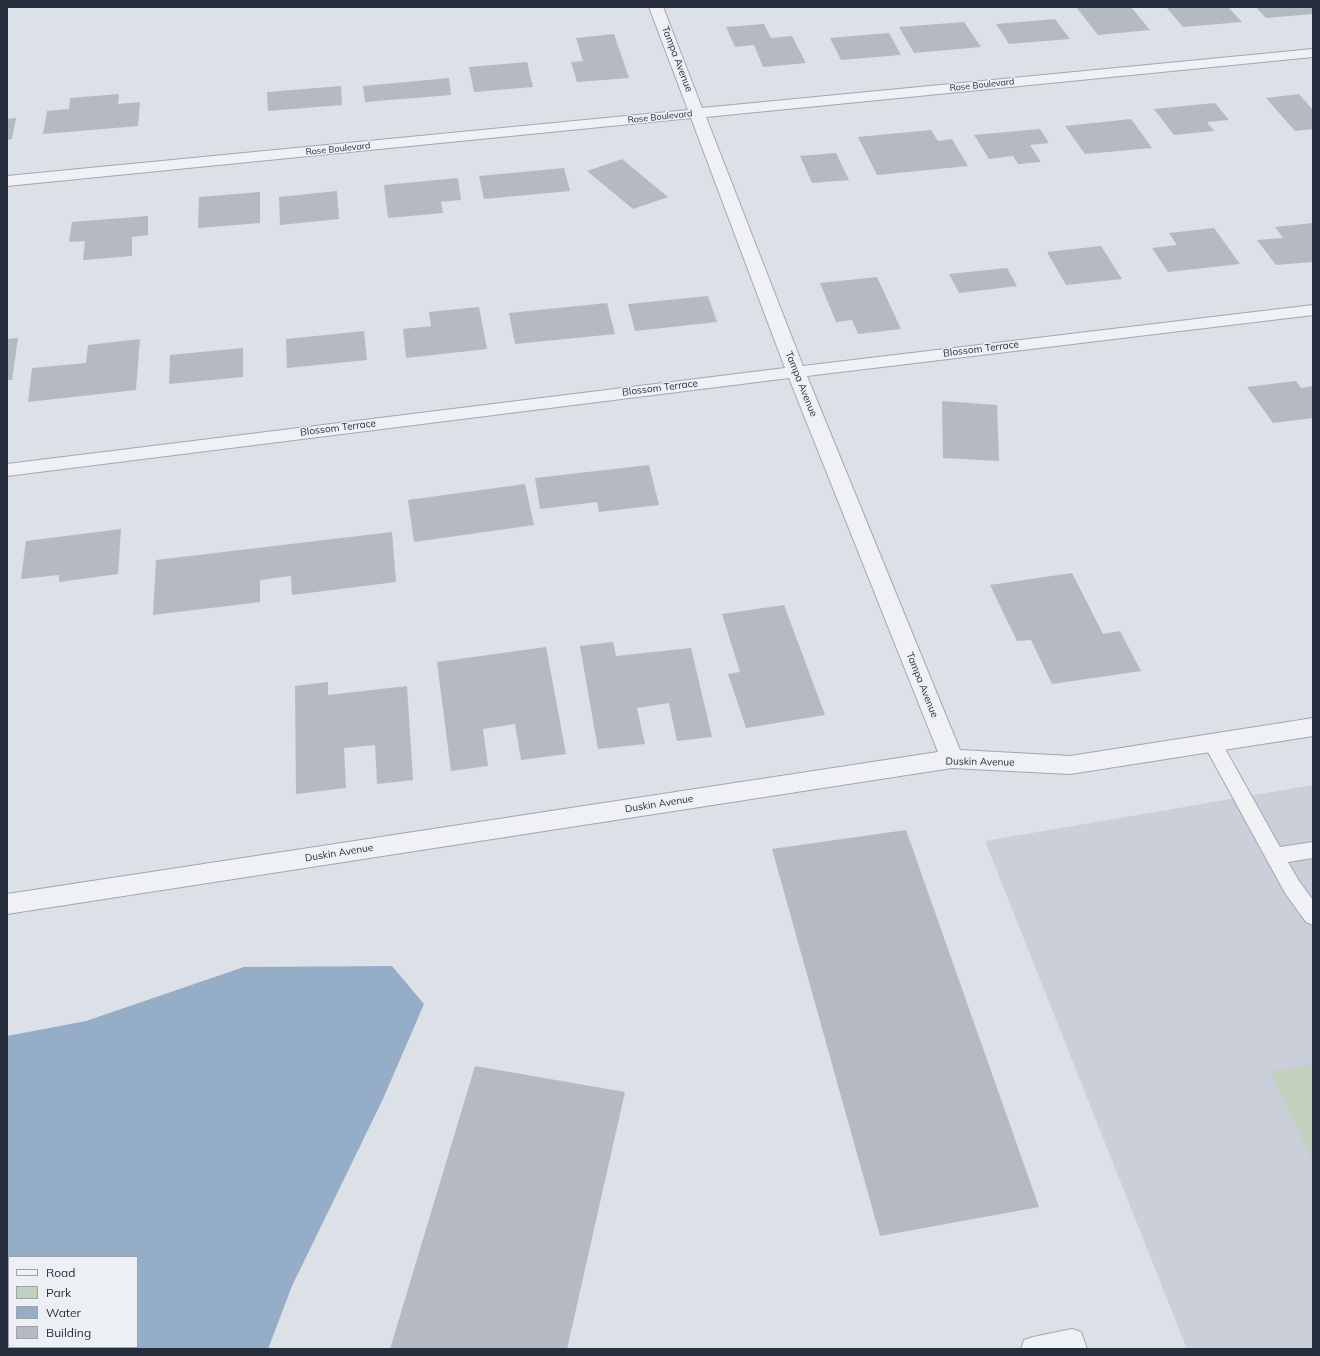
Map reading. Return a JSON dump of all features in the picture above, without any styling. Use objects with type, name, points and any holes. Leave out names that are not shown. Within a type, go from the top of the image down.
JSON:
[{"type":"street","name":"Tampa Avenue","points":[[656,7],[796,372],[952,759]]},
{"type":"street","name":"Rose Boulevard","points":[[7,181],[1313,53]]},
{"type":"street","name":"Blossom Terrace","points":[[7,470],[796,372],[1313,310]]},
{"type":"street","name":"Duskin Avenue","points":[[7,904],[952,759],[1070,766],[1313,727]]},
{"type":"lane","points":[[1212,743],[1292,887],[1313,916]]},
{"type":"lane","points":[[1275,856],[1313,850]]},
{"type":"lane","points":[[1033,1349],[1072,1341],[1075,1349]]},
{"type":"shaded area","points":[[1313,785],[1313,1349],[1187,1349],[985,841]]},
{"type":"green space","points":[[1313,1064],[1313,1162],[1271,1072]]},
{"type":"water","points":[[392,966],[424,1004],[383,1099],[292,1286],[268,1349],[7,1349],[7,1036],[86,1021],[244,967]]},
{"type":"building","points":[[1076,7],[1131,7],[1150,30],[1098,35]]},
{"type":"building","points":[[1166,7],[1228,7],[1242,22],[1183,27]]},
{"type":"building","points":[[1256,7],[1313,7],[1313,14],[1266,18]]},
{"type":"building","points":[[1055,19],[1070,39],[1009,44],[996,24]]},
{"type":"building","points":[[964,22],[981,47],[914,53],[899,27]]},
{"type":"building","points":[[764,24],[771,38],[792,36],[806,63],[763,67],[754,45],[735,47],[726,27]]},
{"type":"building","points":[[889,33],[901,55],[841,60],[830,38]]},
{"type":"building","points":[[614,34],[629,78],[577,82],[571,62],[583,61],[576,38]]},
{"type":"building","points":[[527,62],[533,87],[474,92],[469,67]]},
{"type":"building","points":[[449,78],[451,95],[365,102],[363,86]]},
{"type":"building","points":[[341,86],[342,105],[268,111],[267,92]]},
{"type":"building","points":[[119,94],[118,104],[140,102],[138,126],[43,134],[47,111],[69,109],[70,98]]},
{"type":"building","points":[[1299,94],[1313,110],[1313,129],[1295,131],[1266,98]]},
{"type":"building","points":[[1215,103],[1229,120],[1207,122],[1214,131],[1174,135],[1154,109]]},
{"type":"building","points":[[16,118],[12,139],[7,140],[7,119]]},
{"type":"building","points":[[1131,119],[1152,148],[1085,154],[1065,126]]},
{"type":"building","points":[[1040,129],[1049,143],[1030,145],[1041,162],[1018,164],[1013,156],[989,159],[974,135]]},
{"type":"building","points":[[931,130],[938,141],[952,139],[968,166],[877,175],[858,137]]},
{"type":"building","points":[[836,153],[849,180],[812,183],[800,156]]},
{"type":"building","points":[[622,159],[668,197],[633,209],[587,171]]},
{"type":"building","points":[[564,168],[570,191],[484,199],[479,176]]},
{"type":"building","points":[[458,178],[461,200],[441,202],[443,213],[388,218],[384,185]]},
{"type":"building","points":[[337,191],[339,219],[280,225],[279,197]]},
{"type":"building","points":[[260,192],[260,223],[198,228],[199,197]]},
{"type":"building","points":[[148,216],[148,235],[132,237],[132,256],[83,260],[85,241],[69,242],[72,222]]},
{"type":"building","points":[[1313,223],[1313,262],[1276,265],[1257,240],[1283,238],[1275,227]]},
{"type":"building","points":[[1214,228],[1240,264],[1168,272],[1152,248],[1177,245],[1169,233]]},
{"type":"building","points":[[1101,246],[1122,279],[1066,285],[1047,252]]},
{"type":"building","points":[[1007,268],[1017,286],[959,293],[949,274]]},
{"type":"building","points":[[877,277],[901,329],[858,334],[852,320],[836,322],[820,283]]},
{"type":"building","points":[[708,296],[717,322],[635,331],[628,304]]},
{"type":"building","points":[[607,303],[615,334],[515,344],[509,313]]},
{"type":"building","points":[[479,307],[487,349],[406,358],[403,329],[431,326],[429,312]]},
{"type":"building","points":[[364,331],[367,360],[287,368],[286,339]]},
{"type":"building","points":[[18,338],[12,380],[7,380],[7,339]]},
{"type":"building","points":[[140,339],[136,390],[28,402],[32,368],[86,363],[88,345]]},
{"type":"building","points":[[243,348],[243,377],[169,384],[170,355]]},
{"type":"building","points":[[1296,381],[1301,388],[1313,386],[1313,418],[1273,423],[1247,387]]},
{"type":"building","points":[[942,401],[997,405],[999,461],[943,458]]},
{"type":"building","points":[[649,465],[659,505],[599,512],[597,502],[540,509],[535,478]]},
{"type":"building","points":[[525,484],[534,525],[414,542],[408,500]]},
{"type":"building","points":[[121,529],[118,574],[59,582],[59,575],[21,579],[26,541]]},
{"type":"building","points":[[392,532],[396,582],[292,595],[291,576],[260,580],[260,602],[153,615],[156,560]]},
{"type":"building","points":[[1072,573],[1103,634],[1120,631],[1141,671],[1052,684],[1031,640],[1017,641],[990,585]]},
{"type":"building","points":[[784,605],[825,715],[746,728],[728,674],[740,672],[722,614]]},
{"type":"building","points":[[613,642],[616,656],[691,648],[712,737],[677,741],[669,703],[637,708],[645,744],[598,749],[580,646]]},
{"type":"building","points":[[546,647],[566,754],[521,760],[515,724],[483,729],[488,766],[451,771],[437,662]]},
{"type":"building","points":[[328,682],[328,695],[407,686],[413,780],[377,784],[375,745],[344,748],[346,788],[296,794],[295,686]]},
{"type":"building","points":[[906,830],[1039,1207],[880,1236],[772,849]]},
{"type":"building","points":[[475,1066],[625,1092],[567,1349],[390,1349]]}]
